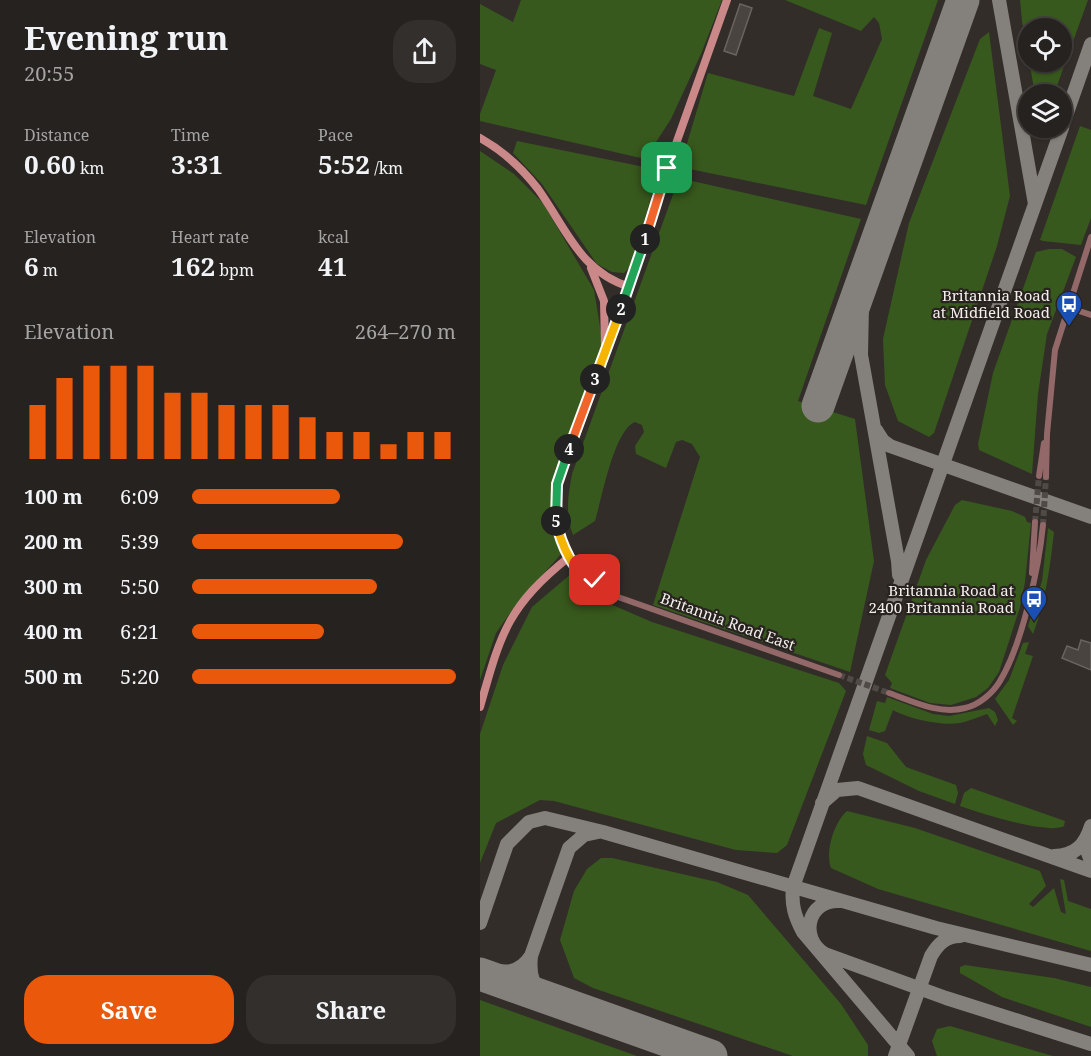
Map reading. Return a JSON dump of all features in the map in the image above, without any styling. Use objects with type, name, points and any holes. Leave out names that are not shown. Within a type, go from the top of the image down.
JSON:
[{"type":"street","name":"Britannia Road East","points":[[727,0],[666,171],[630,286],[557,484],[556,522],[569,557],[589,579],[595,580],[608,592],[839,675]]},
{"type":"street","points":[[480,138],[506,155],[523,172],[590,265],[604,301],[605,353]]},
{"type":"street","points":[[1043,476],[1055,350],[1091,237]]},
{"type":"street","points":[[590,265],[610,280],[630,286]]},
{"type":"street","points":[[1067,307],[1091,315]]},
{"type":"street","points":[[889,693],[945,710],[964,708],[977,703],[991,693],[1000,682],[1008,665],[1029,602],[1035,522]]},
{"type":"street","points":[[1032,581],[1041,550],[1042,525]]},
{"type":"street","points":[[480,707],[506,624],[516,608],[537,584],[569,557]]},
{"type":"green space","points":[[521,0],[722,0],[701,54],[671,119],[645,159],[480,121],[480,114],[496,70],[480,64],[480,4],[513,22]]},
{"type":"green space","points":[[785,0],[938,0],[866,205],[680,167],[708,73],[794,96],[819,28],[832,33],[813,96],[851,109],[882,39],[879,23],[874,17],[861,31]]},
{"type":"green space","points":[[1020,0],[1088,0],[1072,44],[1072,18],[1022,18]]},
{"type":"green space","points":[[989,32],[1010,196],[997,246],[934,433],[929,437],[898,421],[885,385],[883,339],[909,223],[980,39]]},
{"type":"green space","points":[[1031,72],[1062,72],[1058,84],[1033,84]]},
{"type":"green space","points":[[1080,126],[1091,130],[1091,218],[1081,245],[1040,240]]},
{"type":"green space","points":[[517,141],[659,170],[631,266],[624,273],[612,272],[597,264],[542,184],[513,153]]},
{"type":"green space","points":[[480,151],[514,174],[543,203],[594,290],[602,339],[599,370],[557,482],[561,554],[515,606],[496,633],[480,680]]},
{"type":"green space","points":[[679,178],[861,219],[798,401],[855,419],[874,561],[850,672],[653,605],[700,457],[692,444],[682,440],[676,442],[666,468],[636,454],[635,446],[644,432],[642,425],[635,422],[621,438],[615,451],[595,521],[573,535],[570,527],[568,497],[572,474]]},
{"type":"green space","points":[[1062,249],[1076,257],[1047,334],[1038,394],[1032,474],[979,450],[978,444],[993,373],[1036,252]]},
{"type":"green space","points":[[962,500],[1012,511],[1025,517],[1027,522],[1031,523],[1025,582],[1020,607],[999,672],[988,688],[976,697],[951,705],[930,703],[890,688],[892,683],[885,675],[926,560],[955,505]]},
{"type":"green space","points":[[1048,528],[1054,532],[1051,558],[1044,596],[1033,634],[1028,626],[1042,581]]},
{"type":"green space","points":[[572,573],[596,598],[652,622],[839,683],[846,691],[787,845],[777,853],[736,850],[554,801],[540,800],[496,823],[480,863],[480,734],[503,665],[532,607]]},
{"type":"green space","points":[[1029,642],[1025,654],[1033,656],[1012,718],[1017,721],[1013,725],[995,699],[1009,680],[1023,643]]},
{"type":"green space","points":[[887,697],[933,714],[949,716],[989,708],[995,712],[998,720],[995,726],[987,714],[960,723],[944,724],[916,719],[893,710],[885,731],[879,733],[869,730],[877,701],[885,703]]},
{"type":"green space","points":[[867,736],[887,743],[906,767],[956,785],[958,793],[955,804],[919,791],[866,765],[863,754]]},
{"type":"green space","points":[[971,788],[1065,821],[1064,826],[1044,828],[997,818],[960,806],[964,793]]},
{"type":"green space","points":[[847,811],[915,828],[1040,871],[1046,886],[1029,904],[1033,907],[1054,888],[1061,912],[1066,914],[1060,879],[1064,880],[1068,901],[1091,909],[1091,951],[878,889],[831,868],[829,854],[832,838],[838,822]]},
{"type":"green space","points":[[601,858],[612,858],[717,882],[748,895],[841,1004],[868,1045],[868,1056],[793,1056],[593,988],[574,978],[560,940],[574,891],[587,869]]},
{"type":"green space","points":[[965,965],[1054,978],[1091,987],[1091,1027],[1002,997],[960,973],[960,967]]},
{"type":"green space","points":[[480,1000],[637,1056],[480,1056]]},
{"type":"green space","points":[[950,1026],[1053,1056],[937,1056],[932,1041],[937,1029]]},
{"type":"building","points":[[740,4],[752,8],[736,55],[724,51]]},
{"type":"building","points":[[1081,640],[1091,643],[1091,670],[1062,658],[1067,646],[1078,650]]},
{"type":"taxiway","points":[[999,0],[1035,204]]},
{"type":"taxiway","points":[[1072,98],[1091,44]]},
{"type":"taxiway","points":[[908,1056],[803,932],[794,911],[793,887],[1058,138]]},
{"type":"taxiway","points":[[870,263],[862,305],[861,355],[899,575]]},
{"type":"taxiway","points":[[876,430],[883,441],[890,446],[1091,517]]},
{"type":"taxiway","points":[[822,803],[837,790],[858,788],[1091,871]]},
{"type":"taxiway","points":[[480,923],[507,844],[529,822],[545,818],[603,832],[936,928],[1091,965]]},
{"type":"taxiway","points":[[1054,856],[1068,854],[1078,848],[1086,839],[1091,826]]},
{"type":"taxiway","points":[[547,998],[538,989],[533,979],[531,956],[569,848],[584,835],[598,832]]},
{"type":"taxiway","points":[[1087,838],[1087,850],[1091,861]]},
{"type":"taxiway","points":[[840,901],[820,906],[810,921],[812,939],[825,954],[946,998],[1091,1044]]},
{"type":"taxiway","points":[[895,1056],[931,956],[943,942],[951,937],[960,936]]},
{"type":"taxiway","points":[[480,968],[515,970],[526,963],[531,956]]},
{"type":"runway","points":[[818,406],[963,0]]},
{"type":"runway","points":[[480,974],[711,1056]]},
{"type":"tunnel","points":[[1035,522],[1039,476]]},
{"type":"tunnel","points":[[1043,525],[1046,477]]},
{"type":"tunnel","points":[[839,675],[889,693]]},
{"type":"place","name":"Britannia Road at Midfield Road","points":[[1069,327]]},
{"type":"place","name":"Britannia Road at 2400 Britannia Road","points":[[1034,622]]},
{"type":"route","points":[[595,580],[589,579],[569,557],[562,541],[556,522],[557,484],[630,286],[667,168]]}]
